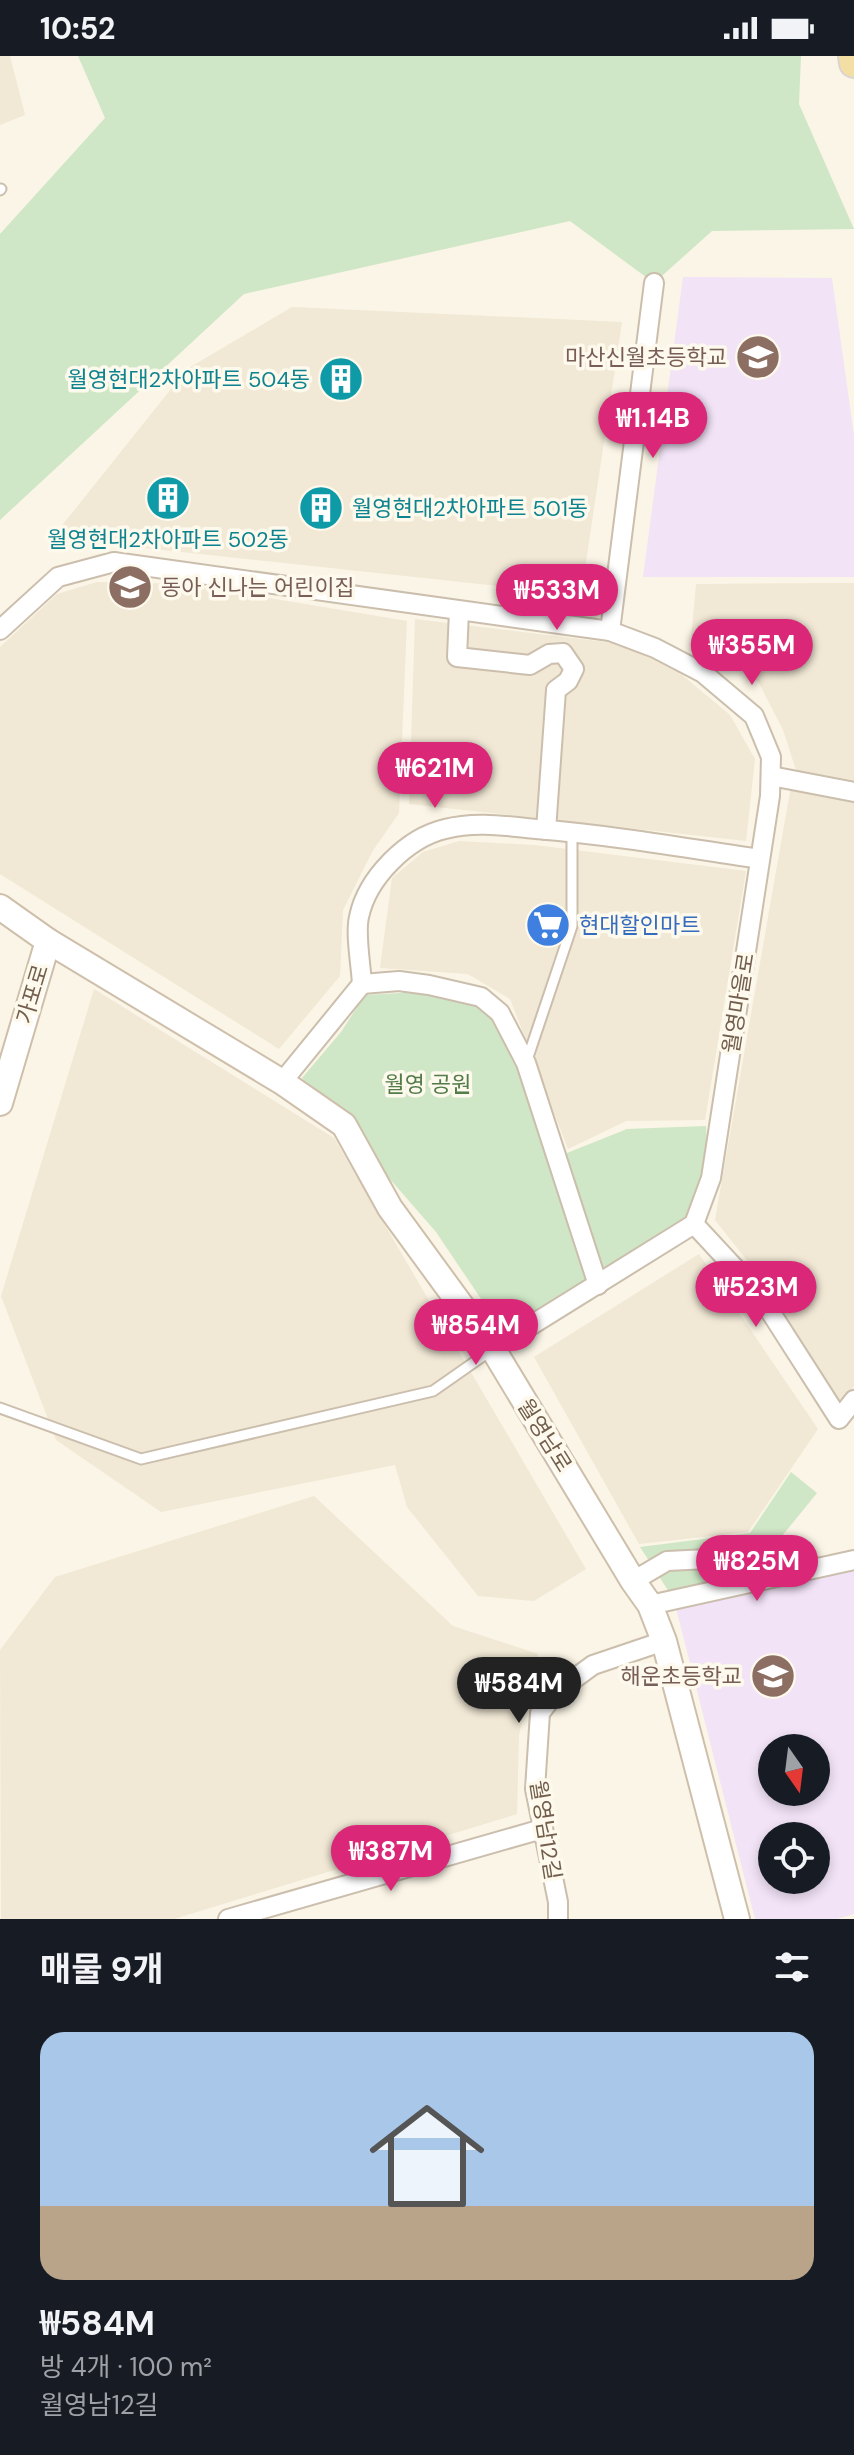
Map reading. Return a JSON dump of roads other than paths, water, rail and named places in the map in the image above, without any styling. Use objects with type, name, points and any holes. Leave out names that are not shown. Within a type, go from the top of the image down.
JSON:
[{"type":"main road","points":[[853,56],[854,63]]},
{"type":"main road","name":"가포로","points":[[0,907],[48,941],[0,1103]]},
{"type":"main road","name":"월영남로","points":[[48,941],[282,1082],[344,1125],[390,1208],[493,1349],[650,1605],[664,1641],[737,1919]]},
{"type":"street","points":[[610,631],[654,283]]},
{"type":"street","name":"월영마을로","points":[[0,630],[58,577],[114,562],[610,631],[655,648],[703,673],[754,716],[771,757],[771,776],[711,1178],[694,1224]]},
{"type":"street","points":[[459,611],[457,657],[530,665],[549,654],[563,653],[574,669],[568,681],[556,690],[546,830]]},
{"type":"street","points":[[771,776],[854,792]]},
{"type":"street","points":[[282,1082],[362,984],[358,918],[368,894],[391,861],[414,840],[445,828],[480,824],[572,832],[760,859]]},
{"type":"street","points":[[362,984],[399,981],[481,997],[500,1013],[526,1063],[598,1285]]},
{"type":"street","points":[[493,1349],[694,1224],[759,1294],[839,1419],[854,1400]]},
{"type":"street","points":[[633,1581],[667,1561],[708,1559]]},
{"type":"street","points":[[650,1605],[854,1560]]},
{"type":"street","name":"월영남12길","points":[[558,1910],[535,1789],[540,1713],[556,1692],[593,1665],[664,1641]]},
{"type":"street","points":[[228,1919],[269,1913],[542,1829]]},
{"type":"lane","points":[[526,1063],[572,926],[572,832]]},
{"type":"lane","points":[[0,1408],[141,1459],[433,1391],[493,1349]]},
{"type":"place","name":"마산신월초등학교","points":[[758,357]]},
{"type":"place","name":"월영현대2차아파트 504동","points":[[341,379]]},
{"type":"place","name":"월영현대2차아파트 502동","points":[[168,498]]},
{"type":"place","name":"월영현대2차아파트 501동","points":[[321,508]]},
{"type":"place","name":"동아 신나는 어린이집","points":[[130,587]]},
{"type":"place","name":"현대할인마트","points":[[548,925]]},
{"type":"place","name":"해운초등학교","points":[[773,1676]]},
{"type":"park label","name":"월영 공원","points":[[428,1084]]}]
